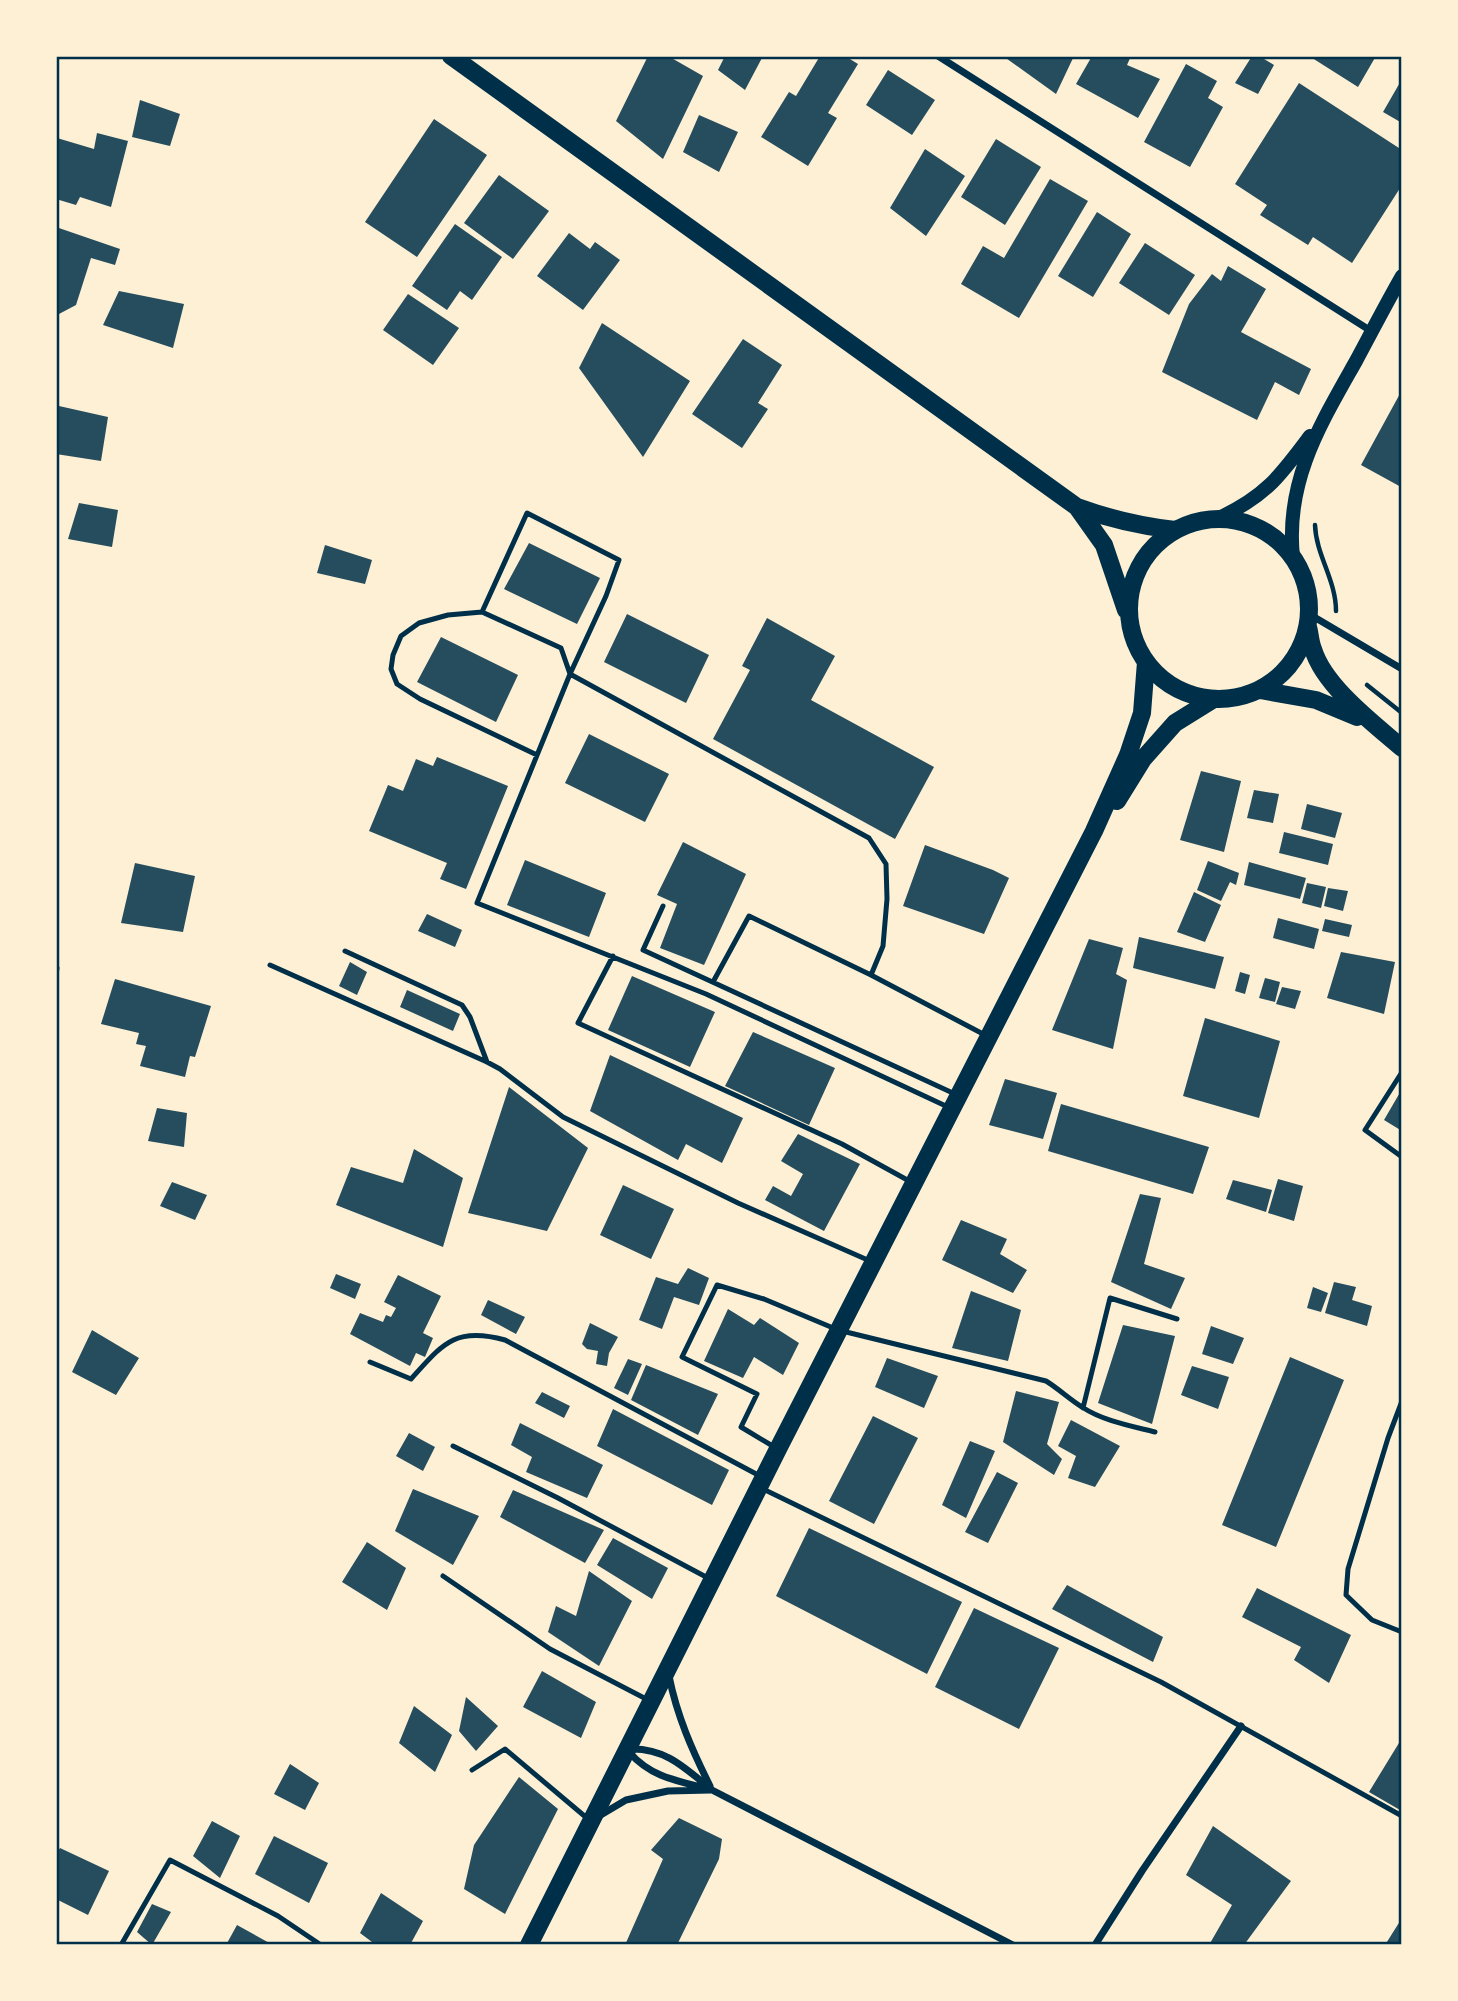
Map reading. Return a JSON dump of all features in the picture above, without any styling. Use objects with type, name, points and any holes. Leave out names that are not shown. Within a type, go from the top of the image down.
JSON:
[{"type":"main road","points":[[450,56],[1077,507],[1111,520],[1175,530]]},
{"type":"main road","points":[[1293,557],[1290,528],[1297,487],[1305,461],[1327,412],[1401,280]]},
{"type":"main road","points":[[1130,622],[1129,600],[1134,579],[1150,551],[1175,530],[1196,522],[1219,518],[1247,505],[1279,477],[1327,412]]},
{"type":"main road","points":[[1077,507],[1104,545],[1115,571],[1135,643],[1146,662],[1164,681],[1186,694],[1212,700],[1237,698],[1260,690],[1285,671],[1302,645],[1309,618]]},
{"type":"main road","points":[[1219,518],[1247,523],[1273,536],[1293,557],[1306,584],[1313,650],[1320,664],[1346,699],[1402,748]]},
{"type":"main road","points":[[529,1945],[711,1580],[1094,831],[1128,755],[1142,713],[1146,662]]},
{"type":"main road","points":[[1260,690],[1316,700],[1342,709],[1381,730]]},
{"type":"main road","points":[[1094,831],[1151,750],[1175,723],[1212,700]]},
{"type":"street","points":[[938,56],[1372,331]]},
{"type":"street","points":[[1309,618],[1335,629],[1402,668]]},
{"type":"street","points":[[667,1668],[676,1708],[712,1790]]},
{"type":"street","points":[[1095,1945],[1241,1726]]},
{"type":"street","points":[[626,1749],[641,1766],[672,1780],[712,1790]]},
{"type":"street","points":[[626,1749],[650,1749],[680,1764],[712,1790],[1013,1945]]},
{"type":"street","points":[[590,1820],[626,1800],[668,1791],[712,1790]]},
{"type":"lane","points":[[482,612],[527,513],[619,561],[477,903],[706,994],[954,1102]]},
{"type":"lane","points":[[537,755],[420,699],[397,684],[391,669],[401,636],[419,623],[448,615],[482,612],[561,648],[570,674],[869,838],[886,864],[887,899],[883,946],[871,975]]},
{"type":"lane","points":[[663,905],[643,950],[954,1102]]},
{"type":"lane","points":[[713,982],[749,916],[871,975],[989,1037]]},
{"type":"lane","points":[[345,951],[461,1005],[470,1017],[487,1062]]},
{"type":"lane","points":[[613,956],[578,1023],[842,1144],[913,1183]]},
{"type":"lane","points":[[270,965],[487,1062],[510,1076],[563,1117],[738,1203],[873,1262]]},
{"type":"lane","points":[[56,974],[57,968]]},
{"type":"lane","points":[[1402,1072],[1366,1130],[1402,1157]]},
{"type":"lane","points":[[778,1449],[741,1427],[757,1394],[682,1357],[717,1285],[764,1299],[838,1330],[1046,1381],[1065,1392],[1083,1408],[1115,1422],[1155,1432]]},
{"type":"lane","points":[[1083,1408],[1110,1298],[1177,1319]]},
{"type":"lane","points":[[370,1362],[411,1379],[442,1345],[453,1339],[476,1335],[505,1340],[761,1482],[1149,1675],[1402,1815]]},
{"type":"lane","points":[[1402,1401],[1348,1569],[1346,1595],[1372,1620],[1402,1632]]},
{"type":"lane","points":[[453,1446],[558,1498],[711,1580]]},
{"type":"lane","points":[[443,1576],[550,1649],[650,1701]]},
{"type":"lane","points":[[472,1770],[505,1749],[590,1820]]},
{"type":"lane","points":[[121,1945],[170,1860],[278,1916],[321,1945]]},
{"type":"path","points":[[1315,523],[1315,536],[1334,590],[1335,629]]},
{"type":"path","points":[[1361,680],[1402,713]]},
{"type":"building","points":[[648,56],[668,56],[703,76],[663,159],[616,121]]},
{"type":"building","points":[[725,56],[763,56],[745,90],[718,70]]},
{"type":"building","points":[[820,56],[845,56],[858,64],[828,113],[837,118],[808,166],[761,137],[789,92],[796,96]]},
{"type":"building","points":[[1003,56],[1074,56],[1056,94]]},
{"type":"building","points":[[1092,56],[1131,56],[1127,65],[1160,79],[1138,118],[1076,84]]},
{"type":"building","points":[[1252,56],[1259,56],[1274,65],[1258,94],[1235,83]]},
{"type":"building","points":[[1309,56],[1376,56],[1358,87]]},
{"type":"building","points":[[1186,64],[1217,81],[1208,98],[1223,107],[1190,167],[1144,142]]},
{"type":"building","points":[[888,70],[935,100],[912,135],[866,105]]},
{"type":"building","points":[[1402,79],[1402,123],[1383,112]]},
{"type":"building","points":[[1299,83],[1402,150],[1402,185],[1352,263],[1313,237],[1308,245],[1260,215],[1267,205],[1235,184]]},
{"type":"building","points":[[140,100],[180,114],[170,146],[132,137]]},
{"type":"building","points":[[699,115],[738,132],[719,172],[683,152]]},
{"type":"building","points":[[434,119],[487,155],[417,257],[365,222]]},
{"type":"building","points":[[97,133],[128,141],[111,207],[80,197],[76,205],[56,199],[57,138],[94,149]]},
{"type":"building","points":[[996,139],[1041,167],[1005,225],[961,197]]},
{"type":"building","points":[[925,149],[965,176],[926,236],[890,208]]},
{"type":"building","points":[[499,175],[549,211],[513,259],[464,223]]},
{"type":"building","points":[[1050,179],[1088,201],[1019,318],[961,284],[983,246],[1004,258]]},
{"type":"building","points":[[1097,212],[1131,234],[1093,297],[1058,276]]},
{"type":"building","points":[[455,224],[502,257],[472,300],[460,291],[447,310],[412,286]]},
{"type":"building","points":[[56,227],[120,249],[115,265],[91,258],[76,305],[59,314],[56,313]]},
{"type":"building","points":[[569,233],[590,249],[595,242],[620,260],[583,310],[537,276]]},
{"type":"building","points":[[1145,243],[1195,275],[1169,315],[1119,283]]},
{"type":"building","points":[[1228,266],[1266,289],[1241,332],[1311,369],[1299,395],[1275,382],[1257,420],[1162,372],[1189,304],[1212,274],[1221,281]]},
{"type":"building","points":[[119,291],[184,304],[173,348],[103,325]]},
{"type":"building","points":[[408,294],[459,328],[433,365],[383,330]]},
{"type":"building","points":[[602,323],[690,381],[643,457],[579,368]]},
{"type":"building","points":[[743,339],[782,365],[758,403],[768,409],[742,448],[692,414]]},
{"type":"building","points":[[1402,390],[1402,485],[1401,487],[1361,465]]},
{"type":"building","points":[[59,406],[108,417],[101,461],[56,454]]},
{"type":"building","points":[[79,503],[118,510],[112,547],[68,539]]},
{"type":"building","points":[[529,543],[600,578],[577,624],[504,589]]},
{"type":"building","points":[[325,545],[372,560],[365,584],[317,573]]},
{"type":"building","points":[[627,614],[709,655],[686,703],[604,662]]},
{"type":"building","points":[[767,618],[835,656],[811,700],[934,767],[895,839],[713,739],[750,670],[742,666]]},
{"type":"building","points":[[441,637],[518,675],[496,722],[417,682]]},
{"type":"building","points":[[589,734],[669,774],[645,822],[565,783]]},
{"type":"building","points":[[437,757],[508,786],[466,889],[440,879],[447,863],[369,831],[388,785],[403,791],[416,759],[433,766]]},
{"type":"building","points":[[1201,771],[1241,781],[1224,852],[1180,840]]},
{"type":"building","points":[[1254,790],[1279,794],[1273,823],[1247,818]]},
{"type":"building","points":[[1307,804],[1342,813],[1335,838],[1301,829]]},
{"type":"building","points":[[1284,832],[1333,844],[1328,865],[1279,853]]},
{"type":"building","points":[[683,842],[746,874],[704,965],[660,948],[677,904],[657,895]]},
{"type":"building","points":[[925,845],[1009,878],[984,934],[903,906]]},
{"type":"building","points":[[525,860],[606,893],[589,937],[507,905]]},
{"type":"building","points":[[1208,861],[1239,873],[1236,885],[1230,882],[1221,901],[1197,890]]},
{"type":"building","points":[[1249,862],[1306,878],[1300,899],[1244,885]]},
{"type":"building","points":[[135,863],[195,876],[183,932],[121,923]]},
{"type":"building","points":[[1307,883],[1326,887],[1321,908],[1302,903]]},
{"type":"building","points":[[1328,888],[1348,891],[1343,911],[1324,906]]},
{"type":"building","points":[[1194,892],[1221,905],[1205,942],[1177,932]]},
{"type":"building","points":[[427,914],[462,930],[455,947],[418,931]]},
{"type":"building","points":[[1278,918],[1319,929],[1314,949],[1273,938]]},
{"type":"building","points":[[1325,919],[1352,925],[1349,937],[1322,931]]},
{"type":"building","points":[[1139,937],[1224,957],[1215,989],[1133,968]]},
{"type":"building","points":[[1089,939],[1123,948],[1116,974],[1127,980],[1113,1049],[1052,1030]]},
{"type":"building","points":[[1341,952],[1395,962],[1384,1014],[1327,998]]},
{"type":"building","points":[[350,962],[367,972],[357,995],[339,986]]},
{"type":"building","points":[[1240,972],[1250,975],[1245,994],[1235,991]]},
{"type":"building","points":[[632,976],[715,1012],[690,1067],[608,1030]]},
{"type":"building","points":[[1265,978],[1280,982],[1275,1002],[1259,998]]},
{"type":"building","points":[[115,979],[211,1006],[195,1057],[190,1056],[185,1077],[140,1066],[146,1046],[136,1044],[139,1033],[101,1024]]},
{"type":"building","points":[[1282,987],[1301,991],[1295,1009],[1276,1004]]},
{"type":"building","points":[[407,990],[460,1014],[453,1031],[400,1007]]},
{"type":"building","points":[[1205,1018],[1280,1041],[1259,1118],[1183,1096]]},
{"type":"building","points":[[753,1032],[835,1068],[809,1125],[725,1086]]},
{"type":"building","points":[[610,1055],[743,1118],[722,1163],[686,1144],[678,1160],[590,1111]]},
{"type":"building","points":[[1005,1079],[1057,1093],[1043,1139],[989,1125]]},
{"type":"building","points":[[509,1087],[588,1148],[547,1231],[468,1213]]},
{"type":"building","points":[[1402,1089],[1402,1131],[1384,1120]]},
{"type":"building","points":[[1061,1104],[1209,1147],[1193,1194],[1048,1151]]},
{"type":"building","points":[[157,1108],[187,1113],[184,1147],[148,1141]]},
{"type":"building","points":[[798,1134],[860,1164],[824,1231],[765,1200],[773,1186],[791,1196],[803,1174],[781,1161]]},
{"type":"building","points":[[414,1149],[463,1178],[443,1247],[336,1205],[351,1167],[403,1183]]},
{"type":"building","points":[[1278,1179],[1303,1186],[1294,1221],[1268,1213]]},
{"type":"building","points":[[1233,1180],[1272,1190],[1266,1212],[1226,1199]]},
{"type":"building","points":[[172,1182],[207,1195],[195,1220],[160,1206]]},
{"type":"building","points":[[623,1185],[674,1209],[651,1259],[600,1235]]},
{"type":"building","points":[[1140,1194],[1161,1198],[1144,1264],[1185,1278],[1171,1309],[1111,1282]]},
{"type":"building","points":[[961,1220],[1007,1239],[1000,1254],[1027,1270],[1013,1293],[942,1260]]},
{"type":"building","points":[[688,1268],[709,1278],[699,1305],[674,1297],[662,1329],[639,1320],[656,1277],[678,1284]]},
{"type":"building","points":[[336,1274],[361,1284],[355,1299],[330,1288]]},
{"type":"building","points":[[398,1275],[441,1296],[423,1333],[433,1338],[425,1357],[416,1353],[410,1366],[350,1334],[360,1313],[383,1322],[386,1315],[391,1317],[396,1308],[384,1302]]},
{"type":"building","points":[[1334,1282],[1356,1287],[1352,1300],[1372,1306],[1367,1326],[1325,1313]]},
{"type":"building","points":[[1313,1287],[1328,1293],[1321,1312],[1307,1308]]},
{"type":"building","points":[[971,1291],[1021,1310],[1008,1361],[952,1348]]},
{"type":"building","points":[[488,1300],[525,1317],[516,1334],[481,1315]]},
{"type":"building","points":[[728,1309],[754,1325],[760,1318],[799,1343],[783,1375],[754,1357],[743,1378],[704,1361]]},
{"type":"building","points":[[590,1323],[618,1337],[609,1353],[607,1366],[596,1364],[598,1351],[587,1349],[582,1344]]},
{"type":"building","points":[[1123,1325],[1175,1336],[1152,1424],[1098,1403]]},
{"type":"building","points":[[1211,1326],[1244,1338],[1233,1364],[1202,1354]]},
{"type":"building","points":[[92,1330],[139,1358],[116,1395],[72,1372]]},
{"type":"building","points":[[1290,1357],[1344,1380],[1276,1547],[1222,1525]]},
{"type":"building","points":[[887,1358],[938,1376],[924,1408],[875,1387]]},
{"type":"building","points":[[628,1359],[642,1364],[628,1395],[614,1388]]},
{"type":"building","points":[[646,1365],[718,1394],[698,1435],[631,1400]]},
{"type":"building","points":[[1192,1366],[1229,1377],[1218,1409],[1181,1395]]},
{"type":"building","points":[[1016,1391],[1059,1402],[1047,1444],[1062,1459],[1054,1475],[1003,1442]]},
{"type":"building","points":[[542,1392],[570,1406],[564,1418],[535,1403]]},
{"type":"building","points":[[613,1409],[729,1470],[712,1505],[597,1446]]},
{"type":"building","points":[[873,1416],[918,1438],[874,1524],[829,1501]]},
{"type":"building","points":[[1071,1420],[1120,1446],[1095,1487],[1068,1478],[1076,1456],[1058,1446]]},
{"type":"building","points":[[520,1423],[603,1465],[587,1498],[526,1472],[532,1457],[511,1445]]},
{"type":"building","points":[[409,1433],[435,1447],[423,1471],[396,1456]]},
{"type":"building","points":[[970,1441],[995,1451],[966,1518],[942,1505]]},
{"type":"building","points":[[997,1472],[1018,1483],[988,1543],[965,1532]]},
{"type":"building","points":[[413,1489],[479,1516],[453,1565],[395,1531]]},
{"type":"building","points":[[513,1490],[604,1530],[585,1563],[500,1517]]},
{"type":"building","points":[[809,1528],[962,1602],[927,1674],[776,1596]]},
{"type":"building","points":[[613,1538],[668,1568],[652,1599],[597,1565]]},
{"type":"building","points":[[367,1542],[406,1568],[387,1610],[342,1582]]},
{"type":"building","points":[[589,1571],[632,1601],[599,1666],[548,1632],[556,1606],[576,1616]]},
{"type":"building","points":[[1067,1585],[1163,1637],[1153,1662],[1052,1609]]},
{"type":"building","points":[[1257,1588],[1351,1635],[1329,1683],[1294,1660],[1301,1647],[1242,1617]]},
{"type":"building","points":[[974,1608],[1059,1648],[1019,1729],[935,1687]]},
{"type":"building","points":[[542,1671],[596,1702],[581,1738],[523,1707]]},
{"type":"building","points":[[466,1697],[498,1726],[476,1751],[459,1731]]},
{"type":"building","points":[[414,1706],[452,1735],[435,1772],[399,1743]]},
{"type":"building","points":[[1402,1738],[1402,1807],[1400,1810],[1369,1792]]},
{"type":"building","points":[[290,1764],[319,1783],[305,1810],[274,1794]]},
{"type":"building","points":[[519,1777],[558,1809],[505,1914],[464,1889],[474,1845]]},
{"type":"building","points":[[679,1818],[722,1839],[719,1859],[677,1945],[625,1945],[663,1859],[651,1850]]},
{"type":"building","points":[[212,1821],[240,1836],[220,1878],[193,1856]]},
{"type":"building","points":[[1213,1826],[1291,1881],[1244,1945],[1209,1945],[1232,1905],[1186,1875]]},
{"type":"building","points":[[274,1836],[328,1863],[309,1903],[255,1874]]},
{"type":"building","points":[[60,1848],[109,1871],[88,1915],[56,1899],[56,1855]]},
{"type":"building","points":[[381,1893],[423,1921],[410,1945],[376,1945],[360,1933]]},
{"type":"building","points":[[152,1904],[171,1912],[152,1945],[137,1932]]},
{"type":"building","points":[[1402,1918],[1402,1945],[1385,1945]]},
{"type":"building","points":[[237,1925],[273,1945],[226,1945]]}]
